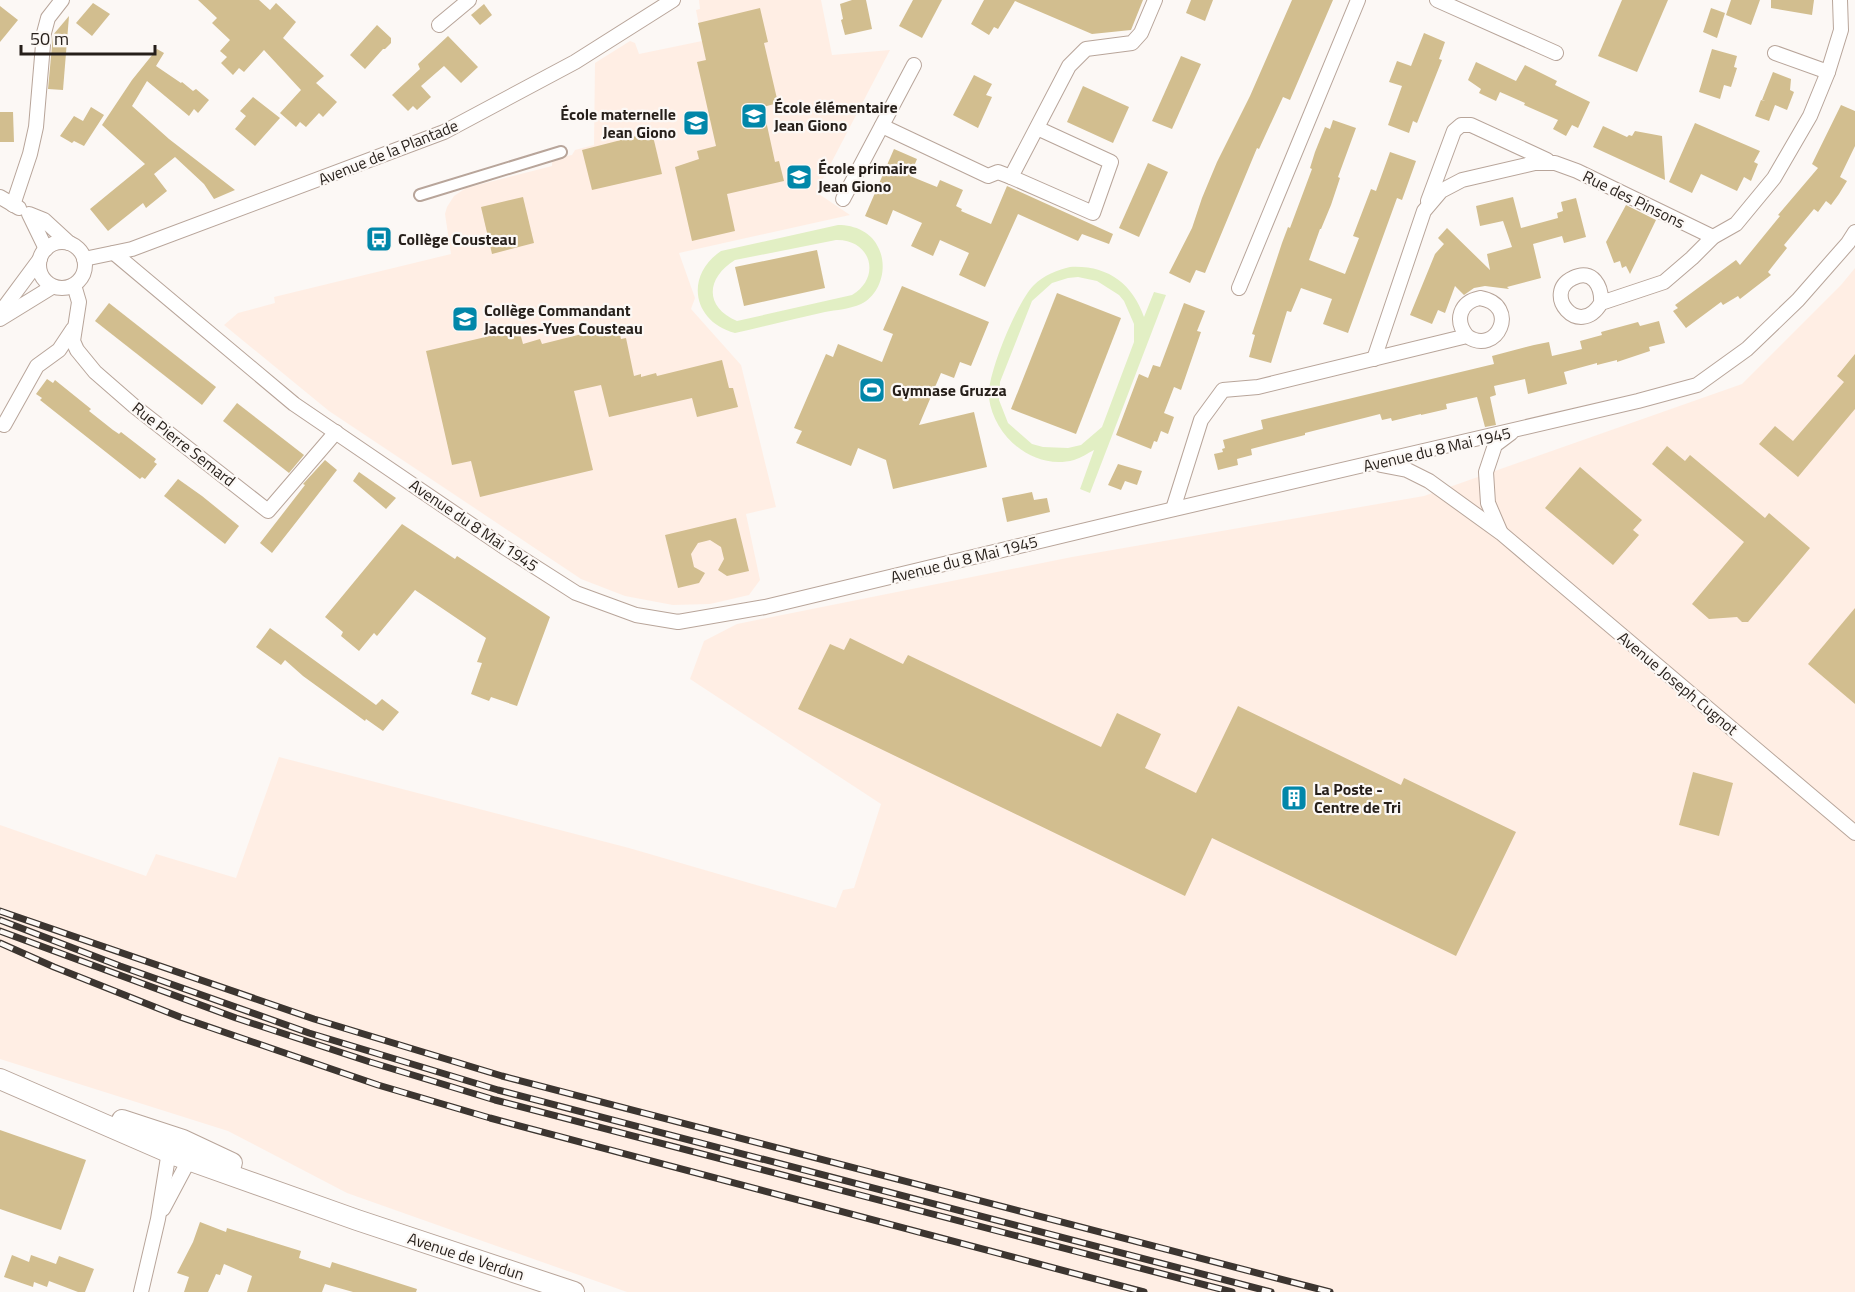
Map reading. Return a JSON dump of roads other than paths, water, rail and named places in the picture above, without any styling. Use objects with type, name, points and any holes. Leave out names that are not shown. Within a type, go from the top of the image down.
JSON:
[{"type":"main road","points":[[0,1079],[169,1148],[189,1160],[357,1220]]},
{"type":"main road","points":[[24,1088],[183,1140],[357,1220]]},
{"type":"main road","name":"Avenue de Verdun","points":[[357,1220],[574,1292]]},
{"type":"street","points":[[13,204],[30,154],[36,127],[44,33],[48,18],[62,0]]},
{"type":"street","points":[[439,25],[469,0]]},
{"type":"street","name":"Avenue de la Plantade","points":[[84,259],[132,249],[209,222],[444,132],[575,62],[673,0]]},
{"type":"street","points":[[1011,177],[1069,66],[1086,49],[1132,43],[1141,33],[1155,0]]},
{"type":"street","points":[[1239,288],[1358,0]]},
{"type":"street","points":[[1437,0],[1556,53]]},
{"type":"street","points":[[1601,303],[1664,282],[1713,237],[1736,224],[1774,178],[1810,117],[1828,72],[1840,30],[1840,0]]},
{"type":"street","points":[[1775,53],[1828,72]]},
{"type":"street","points":[[843,199],[914,65]]},
{"type":"street","name":"Rue des Pinsons","points":[[1374,359],[1424,212],[1454,131],[1461,124],[1471,124],[1555,164],[1577,171],[1713,237]]},
{"type":"street","points":[[882,126],[988,176],[998,172],[1093,213],[1112,162],[1037,128]]},
{"type":"street","points":[[420,195],[561,152]]},
{"type":"street","name":"Rue des Pinsons","points":[[1424,212],[1441,191],[1462,180],[1535,162],[1555,164]]},
{"type":"street","points":[[0,197],[44,220],[78,249],[84,259],[85,271],[74,285],[67,288],[52,286],[43,278],[39,266],[43,254],[29,214]]},
{"type":"street","name":"Avenue du 8 Mai 1945","points":[[114,253],[294,404],[576,593],[636,615],[678,622],[765,608],[1173,509],[1514,431],[1697,385],[1747,349],[1798,300],[1855,232]]},
{"type":"street","points":[[0,313],[43,254],[56,243],[69,243]]},
{"type":"street","name":"Rue Pierre Semard","points":[[74,285],[79,302],[73,341],[77,350],[95,372],[268,511],[336,432]]},
{"type":"street","points":[[0,319],[52,286]]},
{"type":"street","points":[[4,425],[37,366],[59,350],[75,325]]},
{"type":"street","points":[[1173,509],[1201,420],[1223,390],[1258,387],[1467,336]]},
{"type":"street","name":"Avenue Joseph Cugnot","points":[[1501,532],[1488,503],[1486,472],[1495,446],[1514,431]]},
{"type":"street","name":"Avenue Joseph Cugnot","points":[[1373,464],[1407,470],[1429,481],[1501,532],[1855,833]]},
{"type":"street","points":[[155,1130],[169,1148],[210,1153]]},
{"type":"street","points":[[141,1292],[158,1219],[169,1148]]},
{"type":"street","points":[[158,1219],[189,1160]]},
{"type":"railway","points":[[0,911],[314,1019],[502,1076],[1330,1292]]},
{"type":"railway","points":[[0,920],[120,966],[309,1033],[498,1090],[1271,1292]]},
{"type":"railway","points":[[0,931],[236,1018],[495,1100],[1232,1292]]},
{"type":"railway","points":[[0,943],[180,1017],[378,1085],[490,1118],[1144,1292]]},
{"type":"place","name":"École élémentaire Jean Giono","points":[[754,116]]},
{"type":"place","name":"École maternelle Jean Giono","points":[[696,123]]},
{"type":"place","name":"École primaire Jean Giono","points":[[799,177]]},
{"type":"place","name":"Collège Cousteau","points":[[379,239]]},
{"type":"place","name":"Collège Commandant Jacques-Yves Cousteau","points":[[465,319]]},
{"type":"place","name":"Gymnase Gruzza","points":[[872,390]]},
{"type":"place","name":"La Poste - Centre de Tri","points":[[1294,798]]}]
